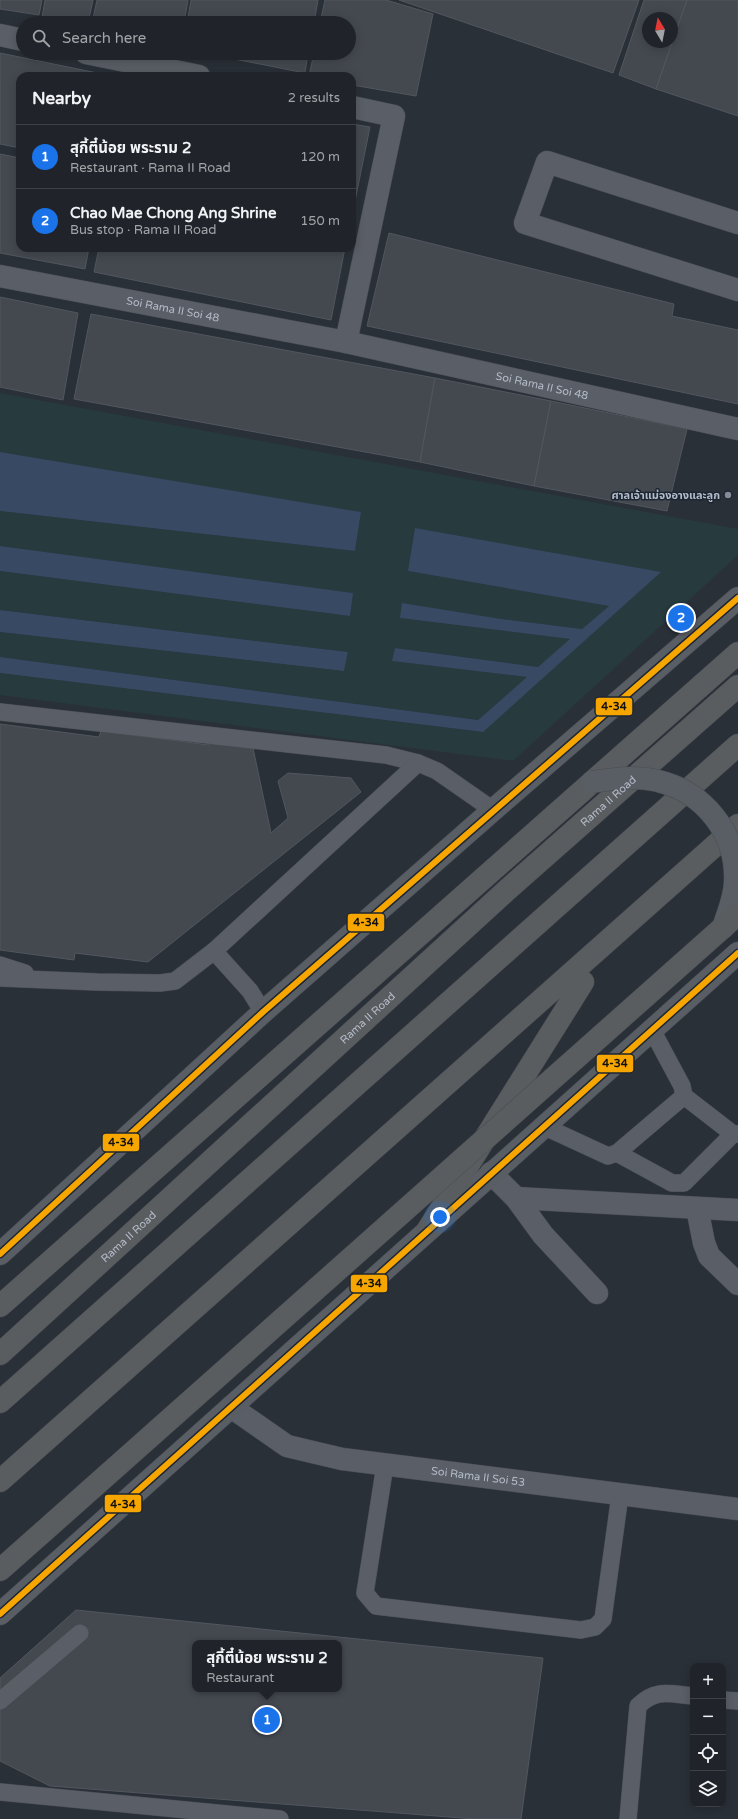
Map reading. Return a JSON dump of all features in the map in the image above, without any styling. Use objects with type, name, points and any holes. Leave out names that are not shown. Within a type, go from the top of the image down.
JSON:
[{"type":"highway","points":[[0,1306],[738,652]]},
{"type":"highway","name":"Rama II Road","points":[[0,1354],[507,890],[738,686]]},
{"type":"highway","points":[[0,1402],[738,745]]},
{"type":"highway","points":[[0,1482],[738,825]]},
{"type":"highway","points":[[0,1497],[738,845]]},
{"type":"highway","points":[[0,1570],[730,921]]},
{"type":"highway","points":[[426,1231],[583,982]]},
{"type":"main road","points":[[0,1254],[263,1012],[738,598]]},
{"type":"main road","points":[[592,782],[622,778],[657,781],[688,792],[710,811],[720,823],[728,840],[735,868],[735,882],[730,921]]},
{"type":"main road","points":[[0,1614],[738,952]]},
{"type":"street","points":[[0,35],[16,38]]},
{"type":"street","points":[[120,60],[179,72]]},
{"type":"street","points":[[346,342],[394,116],[356,108]]},
{"type":"street","points":[[738,223],[547,162],[525,223],[738,290]]},
{"type":"street","name":"Soi Rama II Soi 48","points":[[0,276],[346,342],[738,428]]},
{"type":"street","points":[[491,1173],[516,1198],[543,1235],[597,1293]]},
{"type":"street","points":[[516,1198],[738,1210]]},
{"type":"street","points":[[697,1208],[704,1243],[709,1256],[738,1284]]},
{"type":"street","name":"Soi Rama II Soi 53","points":[[231,1407],[287,1446],[342,1459],[738,1509]]},
{"type":"lane","points":[[0,712],[386,755],[418,763],[437,771],[493,810]]},
{"type":"lane","points":[[0,978],[48,981],[160,983],[175,981],[214,951],[418,763]]},
{"type":"lane","points":[[214,951],[250,991],[263,1012]]},
{"type":"lane","points":[[0,965],[48,981]]},
{"type":"lane","points":[[617,1153],[672,1183],[684,1183],[736,1134],[684,1096],[682,1086],[652,1030]]},
{"type":"lane","points":[[544,1126],[608,1156],[617,1153],[684,1096]]},
{"type":"lane","points":[[385,1465],[365,1593],[376,1606],[581,1630],[595,1627],[603,1618],[620,1494]]},
{"type":"lane","points":[[1,1698],[80,1633]]},
{"type":"lane","points":[[628,1819],[638,1706],[646,1698],[660,1693],[690,1696]]},
{"type":"lane","points":[[726,1700],[738,1701]]},
{"type":"lane","points":[[0,1792],[280,1819]]},
{"type":"green space","points":[[0,393],[738,529],[738,555],[513,761],[0,695],[0,673],[482,732],[660,572],[408,571],[609,606],[582,629],[501,619],[400,618],[571,639],[538,667],[395,648],[393,661],[528,677],[478,720],[0,657],[0,632],[344,671],[348,652],[0,610],[0,571],[350,616],[352,593],[0,546],[0,511],[355,551],[361,512],[0,452]]},
{"type":"water","points":[[0,452],[361,512],[355,551],[0,511]]},
{"type":"water","points":[[415,528],[661,572],[483,732],[0,673],[0,657],[478,720],[527,677],[392,661],[395,648],[538,667],[570,639],[400,618],[402,603],[501,619],[582,629],[609,606],[408,571]]},
{"type":"water","points":[[0,546],[353,593],[350,616],[0,571]]},
{"type":"water","points":[[0,610],[348,652],[344,671],[0,632]]},
{"type":"building","points":[[0,0],[42,0],[39,15],[0,9]]},
{"type":"building","points":[[45,0],[93,0],[90,16],[42,16]]},
{"type":"building","points":[[97,0],[188,0],[185,16],[94,16]]},
{"type":"building","points":[[191,0],[318,0],[315,16],[188,16]]},
{"type":"building","points":[[325,0],[386,0],[433,14],[416,96],[356,86],[356,72],[310,72],[312,60],[356,60],[356,16],[322,16]]},
{"type":"building","points":[[399,0],[639,0],[613,73]]},
{"type":"building","points":[[644,0],[687,0],[678,26],[678,12],[642,12],[642,48],[670,48],[656,89],[619,75]]},
{"type":"building","points":[[687,0],[738,0],[738,116],[656,89],[670,48],[678,48],[678,26]]},
{"type":"building","points":[[0,53],[16,56],[16,60],[34,60],[93,72],[16,72],[16,147],[0,144]]},
{"type":"building","points":[[239,60],[307,60],[305,72]]},
{"type":"building","points":[[356,125],[370,127],[356,196]]},
{"type":"building","points":[[0,154],[16,157],[16,252],[88,252],[85,269],[0,253]]},
{"type":"building","points":[[389,233],[674,304],[672,316],[738,330],[738,404],[367,326]]},
{"type":"building","points":[[98,252],[344,252],[331,320],[94,272]]},
{"type":"building","points":[[0,297],[78,313],[63,400],[0,387]]},
{"type":"building","points":[[91,314],[435,378],[420,462],[74,399]]},
{"type":"building","points":[[435,378],[551,401],[534,486],[420,462]]},
{"type":"building","points":[[551,401],[687,429],[667,511],[534,486]]},
{"type":"building","points":[[0,724],[99,737],[101,731],[209,745],[208,742],[253,748],[271,833],[288,818],[278,781],[288,773],[351,778],[361,792],[148,962],[75,953],[74,960],[0,950]]},
{"type":"building","points":[[76,1610],[543,1658],[521,1819],[475,1819],[50,1786],[0,1761],[0,1678]]},
{"type":"transit line","name":"4-34","points":[[0,1254],[263,1012],[738,598]]},
{"type":"transit line","name":"4-34","points":[[0,1614],[738,953]]},
{"type":"place","name":"ศาลเจ้าแม่จงอางและลูก","points":[[728,495]]},
{"type":"place","name":"Chao Mae Chong Ang Shrine","points":[[681,618]]},
{"type":"place","name":"สุกี้ตี๋น้อย พระราม 2","points":[[267,1720]]}]
